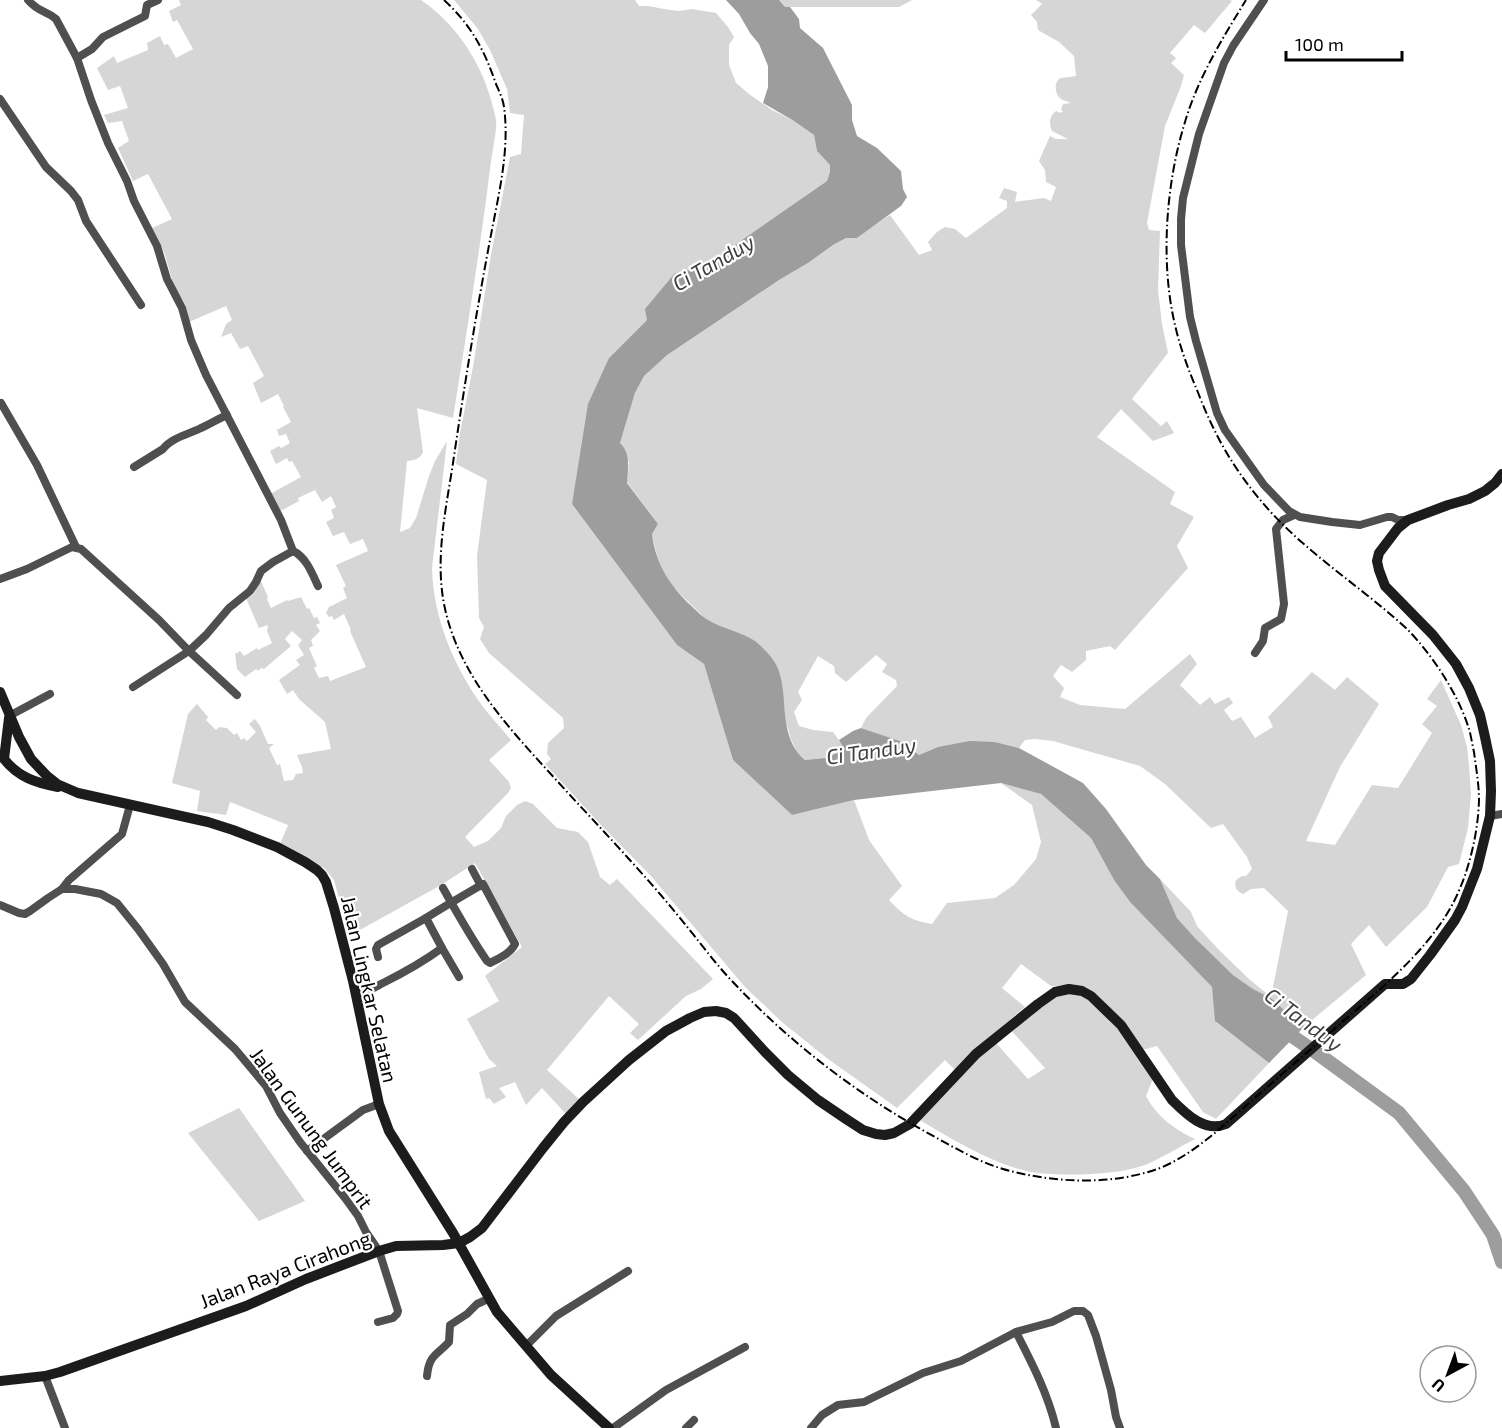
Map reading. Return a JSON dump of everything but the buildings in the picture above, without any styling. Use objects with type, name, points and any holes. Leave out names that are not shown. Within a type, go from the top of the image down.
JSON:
[{"type":"street","points":[[28,0],[40,11],[51,14],[56,19],[77,58],[108,143],[157,246],[167,279],[182,308],[206,375],[281,520],[293,551],[305,561],[318,586]]},
{"type":"street","points":[[77,58],[92,49],[103,37],[145,16],[147,5],[158,0]]},
{"type":"street","points":[[1264,0],[1228,54],[1198,134],[1183,198],[1181,245],[1190,316],[1199,352],[1221,423],[1264,485],[1294,515],[1360,525],[1387,517],[1408,520]]},
{"type":"street","points":[[0,99],[46,167],[78,200],[86,221],[141,305]]},
{"type":"street","points":[[1,402],[37,465],[76,547],[87,554],[159,620],[237,695]]},
{"type":"street","points":[[134,467],[176,439],[227,414]]},
{"type":"street","name":"Jalan Raya Cirahong","points":[[0,1381],[60,1372],[246,1306],[306,1279],[379,1251],[396,1246],[459,1243],[482,1228],[543,1148],[583,1102],[629,1060],[666,1031],[704,1012],[726,1013],[734,1018],[788,1075],[818,1100],[863,1130],[885,1136],[910,1124],[976,1054],[1038,1004],[1055,992],[1069,989],[1082,991],[1091,996],[1121,1025],[1172,1100],[1180,1108],[1197,1121],[1207,1125],[1220,1127],[1226,1124],[1385,984],[1403,984],[1411,979],[1455,920],[1462,907],[1477,869],[1490,816],[1490,761],[1480,715],[1456,664],[1433,635],[1385,586],[1377,561],[1379,553],[1398,528],[1408,520],[1469,499],[1485,491],[1502,474]]},
{"type":"street","points":[[1255,653],[1263,641],[1265,628],[1281,619],[1284,607],[1276,530],[1283,520],[1294,515]]},
{"type":"street","points":[[0,579],[76,547]]},
{"type":"street","points":[[133,687],[189,651],[229,608],[250,591],[261,572],[293,551]]},
{"type":"street","name":"Jalan Lingkar Selatan","points":[[0,692],[25,749],[37,767],[46,776],[67,789],[233,830],[277,847],[317,870],[326,882],[334,908],[357,997],[379,1104],[389,1131],[459,1243],[496,1312],[552,1375],[611,1428]]},
{"type":"street","points":[[50,694],[9,716],[4,759],[21,776],[39,783],[67,789]]},
{"type":"street","points":[[0,905],[25,914],[62,890],[69,880],[122,834],[130,805]]},
{"type":"street","points":[[1490,816],[1502,814]]},
{"type":"street","points":[[472,869],[481,886]]},
{"type":"street","points":[[378,957],[376,948],[378,945],[426,918],[451,903],[481,886],[483,884],[515,944],[508,952],[490,963],[487,961],[451,903],[443,888]]},
{"type":"street","name":"Jalan Gunung Jumprit","points":[[62,890],[75,889],[101,894],[117,903],[163,964],[185,1002],[235,1049],[266,1086],[280,1113],[358,1216],[379,1251],[398,1314],[393,1318],[378,1322]]},
{"type":"street","points":[[426,918],[459,977]]},
{"type":"street","points":[[357,997],[426,960],[442,948]]},
{"type":"street","points":[[307,1151],[363,1110],[379,1104]]},
{"type":"street","points":[[526,1346],[556,1316],[628,1270]]},
{"type":"street","points":[[427,1376],[431,1359],[449,1342],[450,1325],[477,1304],[488,1299]]},
{"type":"street","points":[[812,1428],[822,1415],[838,1405],[864,1402],[923,1373],[961,1361],[1016,1332],[1052,1322],[1074,1311],[1086,1312],[1090,1318],[1120,1428]]},
{"type":"street","points":[[1016,1332],[1036,1371],[1056,1428]]},
{"type":"street","points":[[611,1428],[666,1389],[745,1347]]},
{"type":"street","points":[[45,1376],[65,1428]]},
{"type":"street","points":[[686,1428],[694,1420]]},
{"type":"shaded area","points":[[179,0],[421,0],[448,23],[460,37],[479,68],[492,102],[496,129],[453,418],[417,408],[423,452],[418,458],[407,461],[400,532],[410,528],[416,518],[435,461],[447,441],[432,568],[436,604],[446,639],[462,673],[481,704],[511,740],[489,760],[509,782],[511,788],[465,837],[474,847],[488,841],[501,828],[506,816],[517,805],[525,801],[533,804],[557,828],[578,832],[588,842],[600,877],[610,885],[617,879],[713,979],[701,989],[686,996],[638,1040],[630,1033],[639,1024],[609,996],[547,1070],[580,1100],[566,1114],[542,1088],[526,1105],[515,1082],[499,1088],[506,1097],[494,1104],[489,1098],[486,1099],[479,1072],[497,1066],[489,1059],[467,1019],[499,1001],[485,976],[522,947],[475,863],[441,885],[349,936],[334,880],[324,868],[280,844],[288,825],[230,802],[226,815],[197,811],[200,791],[172,783],[188,714],[197,704],[208,717],[206,720],[216,730],[219,727],[227,728],[234,735],[237,733],[241,740],[244,738],[247,741],[256,732],[249,724],[255,719],[268,744],[274,744],[269,748],[277,765],[280,764],[284,781],[293,780],[296,774],[303,773],[297,755],[331,749],[325,722],[299,699],[293,690],[287,694],[279,680],[300,665],[296,660],[304,655],[298,645],[302,640],[292,631],[285,639],[291,646],[264,669],[261,668],[258,671],[256,669],[245,677],[237,669],[235,654],[240,651],[244,656],[272,643],[267,631],[268,625],[259,628],[246,598],[254,594],[260,579],[271,608],[287,600],[301,597],[314,618],[317,617],[320,623],[316,625],[320,631],[311,640],[313,646],[309,648],[317,666],[314,668],[319,678],[328,676],[330,681],[366,667],[344,614],[334,620],[326,613],[329,607],[347,598],[343,588],[346,586],[336,565],[368,551],[363,539],[350,544],[344,532],[333,536],[326,522],[334,518],[331,510],[336,507],[331,496],[322,502],[315,490],[298,498],[299,501],[279,512],[270,494],[301,477],[292,461],[289,462],[287,458],[276,464],[270,451],[290,443],[286,434],[279,436],[277,430],[291,422],[284,406],[278,394],[261,403],[253,383],[264,376],[248,346],[240,349],[231,333],[221,337],[226,324],[232,320],[226,306],[189,322],[185,304],[174,286],[165,255],[152,228],[172,219],[148,174],[133,181],[118,148],[129,141],[122,121],[108,123],[104,115],[128,108],[120,86],[108,90],[97,68],[114,56],[117,63],[148,50],[147,43],[160,36],[164,45],[168,44],[176,58],[193,49],[177,20],[173,22],[169,11],[181,5]]},
{"type":"shaded area","points":[[454,0],[635,0],[639,6],[679,11],[692,9],[716,13],[734,37],[729,45],[729,65],[736,83],[772,110],[794,121],[814,135],[817,151],[830,165],[827,181],[703,267],[675,273],[647,320],[609,358],[572,504],[677,645],[704,664],[733,760],[792,815],[854,800],[869,840],[902,886],[889,900],[908,916],[932,924],[947,903],[995,898],[1014,885],[1036,859],[1041,842],[1032,805],[1001,783],[1041,794],[1091,838],[1114,880],[1130,902],[1212,987],[1216,1022],[1269,1063],[1216,1119],[1203,1112],[1157,1046],[1142,1050],[1072,985],[1051,986],[1021,964],[1002,988],[1025,1007],[955,1070],[945,1060],[897,1108],[828,1059],[783,1023],[745,987],[650,875],[545,764],[551,759],[547,754],[548,743],[564,728],[563,718],[489,653],[480,639],[484,627],[479,618],[477,556],[487,480],[456,464],[510,157],[521,154],[524,115],[510,113],[507,89],[490,50],[478,29]]},
{"type":"shaded area","points":[[779,0],[912,0],[899,7],[785,7]]},
{"type":"shaded area","points":[[1036,0],[1232,1],[1205,33],[1194,25],[1170,53],[1176,58],[1171,63],[1184,75],[1165,126],[1147,223],[1149,230],[1160,231],[1158,290],[1168,353],[1132,399],[1161,426],[1167,421],[1174,433],[1153,441],[1121,409],[1097,437],[1175,492],[1170,504],[1194,517],[1177,546],[1188,568],[1115,650],[1110,646],[1086,651],[1086,660],[1072,672],[1061,665],[1053,676],[1064,688],[1060,697],[1080,705],[1125,709],[1190,654],[1197,664],[1180,685],[1200,705],[1210,697],[1215,704],[1229,697],[1233,703],[1224,710],[1232,721],[1241,717],[1255,738],[1273,727],[1268,717],[1312,672],[1335,690],[1347,677],[1379,704],[1340,767],[1306,841],[1335,845],[1372,785],[1398,788],[1432,733],[1422,724],[1437,706],[1427,699],[1441,680],[1461,725],[1467,747],[1471,794],[1468,828],[1459,864],[1448,867],[1427,907],[1386,947],[1369,925],[1351,944],[1366,975],[1305,1026],[1271,998],[1233,975],[1195,938],[1177,918],[1160,879],[1191,912],[1197,926],[1219,950],[1271,997],[1288,911],[1264,888],[1251,889],[1243,894],[1237,890],[1236,880],[1246,876],[1252,869],[1247,857],[1223,824],[1211,828],[1165,784],[1140,766],[1053,741],[1025,740],[1019,748],[995,742],[938,747],[919,755],[903,742],[861,728],[866,718],[897,686],[896,680],[882,672],[887,664],[876,655],[846,682],[835,673],[834,666],[818,656],[798,692],[802,700],[794,712],[799,726],[833,732],[846,750],[825,758],[805,760],[797,752],[791,739],[786,722],[781,681],[730,630],[707,620],[673,587],[662,570],[657,556],[652,534],[658,524],[627,482],[629,463],[620,443],[635,393],[644,376],[667,354],[833,245],[846,238],[857,238],[890,215],[919,255],[932,250],[928,242],[945,227],[955,229],[966,238],[1007,208],[1007,201],[999,198],[1004,188],[1017,192],[1015,202],[1044,198],[1051,201],[1056,187],[1046,182],[1045,170],[1039,161],[1050,136],[1056,139],[1068,139],[1052,131],[1050,120],[1056,111],[1061,113],[1063,111],[1061,110],[1063,104],[1071,103],[1058,96],[1057,81],[1061,78],[1076,76],[1074,56],[1059,42],[1038,30],[1037,22],[1031,15],[1042,4]]},
{"type":"shaded area","points":[[1070,992],[1089,999],[1118,1028],[1154,1076],[1146,1096],[1150,1103],[1167,1122],[1195,1139],[1145,1165],[1132,1169],[1091,1174],[1046,1174],[1017,1168],[987,1157],[918,1119],[966,1069],[996,1043],[1028,1079],[1045,1068],[1010,1029],[1055,994]]},
{"type":"shaded area","points":[[239,1108],[305,1201],[259,1221],[188,1133]]},
{"type":"water","points":[[726,0],[779,0],[785,7],[790,7],[799,19],[800,28],[823,48],[852,105],[852,120],[857,136],[877,148],[901,171],[903,189],[907,197],[901,206],[857,238],[846,238],[833,245],[667,355],[644,376],[635,393],[620,443],[627,457],[627,483],[658,524],[652,534],[656,554],[668,579],[687,602],[703,616],[713,623],[750,638],[771,657],[782,681],[789,736],[795,749],[805,760],[825,758],[845,750],[839,740],[861,728],[903,742],[919,755],[938,747],[970,741],[995,742],[1019,748],[1083,783],[1106,809],[1146,865],[1160,879],[1177,918],[1195,938],[1233,975],[1271,998],[1305,1026],[1269,1063],[1215,1021],[1212,987],[1130,902],[1114,880],[1091,838],[1041,794],[1001,783],[854,800],[792,815],[733,760],[704,664],[677,645],[572,504],[588,404],[609,358],[647,320],[645,309],[675,273],[703,267],[827,181],[830,172],[830,165],[817,151],[814,135],[763,103],[768,87],[768,66],[759,44],[739,14]]},
{"type":"waterway","name":"Ci Tanduy","points":[[1279,1027],[1399,1113],[1464,1191],[1493,1235],[1502,1262]]},
{"type":"railway","points":[[444,0],[469,28],[487,60],[502,98],[505,124],[502,174],[466,379],[441,551],[444,604],[450,628],[471,674],[484,695],[515,734],[674,910],[725,974],[801,1047],[879,1104],[977,1159],[1022,1174],[1082,1181],[1141,1174],[1167,1165],[1189,1152],[1216,1132],[1383,987],[1422,947],[1445,917],[1465,876],[1476,830],[1479,794],[1471,736],[1457,700],[1442,674],[1425,649],[1406,628],[1295,536],[1251,489],[1217,435],[1179,341],[1170,301],[1167,249],[1167,223],[1173,171],[1190,106],[1204,74],[1246,0]]}]
